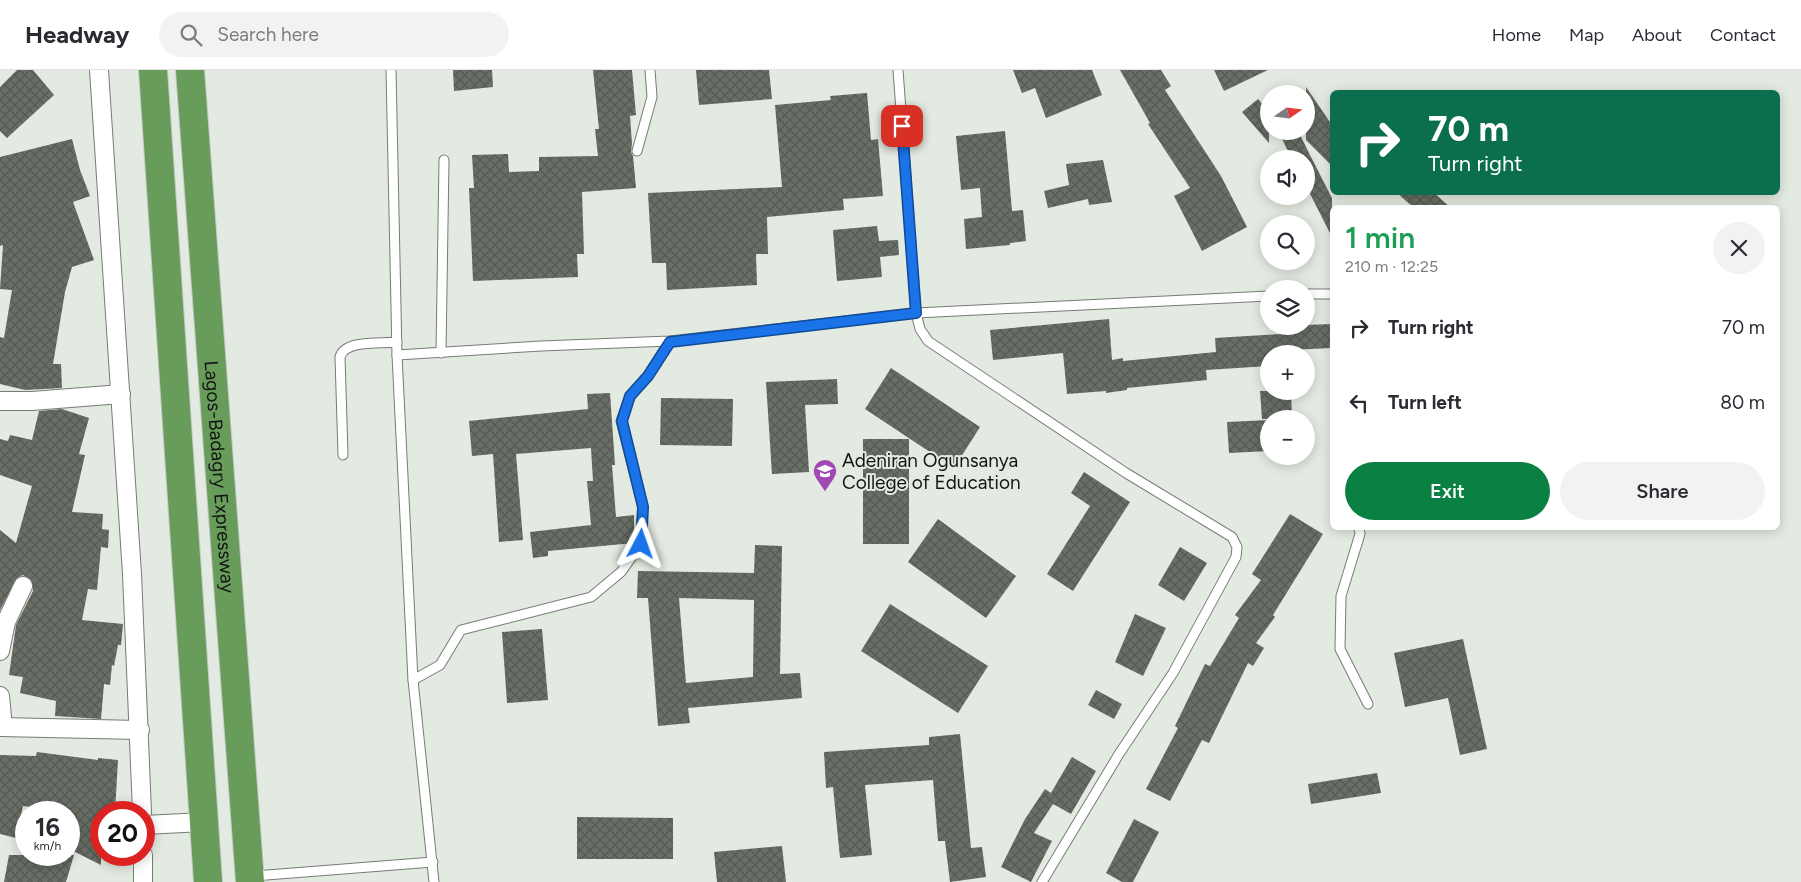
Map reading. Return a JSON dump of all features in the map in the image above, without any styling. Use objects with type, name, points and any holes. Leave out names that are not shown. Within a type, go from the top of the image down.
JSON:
[{"type":"highway","name":"Lagos-Badagry Expressway","points":[[154,70],[208,882]]},
{"type":"highway","name":"Lagos-Badagry Expressway","points":[[190,70],[250,879]]},
{"type":"street","points":[[99,70],[121,394],[140,730],[142,801]]},
{"type":"street","points":[[0,401],[32,401],[121,394]]},
{"type":"street","points":[[0,651],[3,620],[23,586]]},
{"type":"street","points":[[0,696],[2,727],[140,730]]},
{"type":"street","points":[[155,824],[204,822]]},
{"type":"street","points":[[143,866],[143,882]]},
{"type":"lane","points":[[391,70],[397,356],[413,680],[434,882]]},
{"type":"lane","points":[[637,151],[652,97],[650,70]]},
{"type":"lane","points":[[898,70],[916,313],[920,329],[928,341],[1126,473],[1232,537],[1237,547],[1236,557],[1173,673],[1119,754],[1042,882]]},
{"type":"lane","points":[[442,353],[444,160]]},
{"type":"lane","points":[[1315,294],[1330,294]]},
{"type":"lane","points":[[397,356],[541,346],[670,342],[916,313],[1260,296]]},
{"type":"lane","points":[[343,455],[340,357],[342,351],[349,346],[397,342]]},
{"type":"lane","points":[[413,680],[440,665],[461,630],[591,597],[620,572],[641,544],[643,507],[622,421],[630,396],[648,376],[670,342]]},
{"type":"lane","points":[[1359,530],[1360,534],[1341,596],[1340,649],[1368,704]]},
{"type":"lane","points":[[250,879],[432,862]]},
{"type":"building","points":[[17,70],[33,70],[54,95],[7,138],[0,131],[0,87]]},
{"type":"building","points":[[453,70],[492,70],[493,87],[454,91]]},
{"type":"building","points":[[593,70],[632,70],[636,115],[630,116],[631,152],[636,188],[582,192],[584,254],[577,254],[578,277],[473,281],[469,188],[474,188],[472,155],[508,154],[509,172],[539,171],[539,157],[598,156],[595,129],[599,129]]},
{"type":"building","points":[[696,70],[769,70],[772,99],[699,105]]},
{"type":"building","points":[[1013,70],[1092,70],[1102,95],[1046,118],[1035,88],[1022,93]]},
{"type":"building","points":[[1120,70],[1161,70],[1171,86],[1165,90],[1221,176],[1247,227],[1202,251],[1174,196],[1190,188],[1148,124],[1150,123]]},
{"type":"building","points":[[1214,70],[1268,70],[1224,91]]},
{"type":"building","points":[[867,93],[871,140],[878,139],[883,196],[843,199],[844,210],[767,217],[768,254],[756,254],[757,285],[667,290],[666,263],[652,263],[648,193],[782,187],[775,105],[831,100],[830,96]]},
{"type":"building","points":[[1258,99],[1260,101],[1260,133],[1242,112]]},
{"type":"building","points":[[1315,100],[1330,122],[1330,164],[1306,140],[1315,140]]},
{"type":"building","points":[[1005,131],[1012,211],[1023,210],[1026,241],[1010,243],[1010,245],[966,249],[964,219],[982,217],[980,188],[961,190],[956,136]]},
{"type":"building","points":[[72,139],[80,170],[90,196],[73,202],[94,260],[72,267],[65,292],[53,364],[61,364],[62,388],[25,390],[0,384],[0,337],[4,338],[12,290],[0,289],[3,245],[0,246],[0,157]]},
{"type":"building","points":[[1282,140],[1303,140],[1308,150],[1288,150]]},
{"type":"building","points":[[1103,160],[1112,202],[1089,205],[1088,199],[1048,208],[1044,191],[1069,185],[1066,164]]},
{"type":"building","points":[[1315,164],[1332,198],[1332,205],[1330,205],[1330,233],[1315,204]]},
{"type":"building","points":[[1399,195],[1436,195],[1448,205],[1411,205]]},
{"type":"building","points":[[877,226],[879,241],[898,240],[899,255],[880,257],[882,277],[837,281],[833,230]]},
{"type":"building","points":[[1109,319],[1112,360],[1123,358],[1123,361],[1216,352],[1215,338],[1264,335],[1315,335],[1315,325],[1330,324],[1330,348],[1315,349],[1315,345],[1260,345],[1260,367],[1206,370],[1207,380],[1127,388],[1127,390],[1106,393],[1106,391],[1067,394],[1063,353],[993,360],[990,330]]},
{"type":"building","points":[[891,368],[980,427],[954,468],[865,409]]},
{"type":"building","points":[[837,379],[838,404],[805,405],[809,472],[772,474],[766,382]]},
{"type":"building","points":[[610,393],[615,465],[612,465],[616,517],[634,515],[634,543],[548,551],[548,556],[533,558],[530,532],[591,525],[587,481],[593,481],[591,448],[516,454],[523,540],[499,542],[493,454],[472,456],[469,421],[588,409],[587,394]]},
{"type":"building","points":[[661,398],[733,399],[732,446],[660,445]]},
{"type":"building","points":[[1261,400],[1291,400],[1292,410],[1261,410]]},
{"type":"building","points":[[62,409],[89,418],[79,454],[85,455],[72,512],[103,514],[102,529],[109,530],[108,548],[101,547],[97,590],[88,589],[82,620],[123,624],[121,645],[118,645],[114,666],[112,665],[110,685],[104,684],[101,719],[55,716],[56,701],[20,693],[23,677],[9,675],[16,625],[33,591],[31,580],[23,575],[17,578],[0,610],[0,530],[16,543],[32,486],[0,475],[0,439],[8,441],[10,435],[32,440],[39,411]]},
{"type":"building","points":[[1260,420],[1260,451],[1229,453],[1227,422]]},
{"type":"building","points":[[863,439],[909,439],[909,544],[863,544]]},
{"type":"building","points":[[1084,472],[1130,502],[1073,591],[1047,574],[1090,506],[1071,493]]},
{"type":"building","points":[[1290,514],[1323,534],[1273,615],[1275,617],[1256,643],[1264,648],[1253,666],[1248,663],[1209,743],[1202,740],[1170,801],[1146,789],[1178,728],[1175,726],[1205,664],[1210,666],[1239,618],[1235,615],[1261,580],[1252,574]]},
{"type":"building","points":[[938,519],[1016,576],[986,618],[908,562]]},
{"type":"building","points":[[755,545],[782,546],[780,674],[800,673],[802,698],[688,708],[690,723],[658,726],[648,598],[637,598],[638,571],[754,573]],"holes":[[[679,598],[754,600],[753,677],[686,683]]]},
{"type":"building","points":[[1180,547],[1207,563],[1184,601],[1158,585]]},
{"type":"building","points":[[890,604],[988,666],[958,713],[861,651]]},
{"type":"building","points":[[1135,614],[1166,628],[1143,676],[1115,662]]},
{"type":"building","points":[[542,629],[548,700],[507,703],[502,632]]},
{"type":"building","points":[[1463,639],[1487,749],[1460,755],[1448,698],[1405,707],[1394,653]]},
{"type":"building","points":[[1096,690],[1122,704],[1114,719],[1088,705]]},
{"type":"building","points":[[960,734],[971,848],[982,847],[986,877],[950,882],[945,841],[938,841],[933,780],[865,785],[872,855],[840,858],[833,787],[826,788],[824,752],[929,745],[929,737]]},
{"type":"building","points":[[37,752],[98,760],[98,758],[118,760],[116,801],[90,801],[90,860],[80,854],[80,801],[15,801],[15,838],[0,834],[0,755],[36,756]]},
{"type":"building","points":[[1072,757],[1096,771],[1071,814],[1053,804],[1034,833],[1052,841],[1031,882],[1001,867],[1025,819],[1045,789],[1051,793]]},
{"type":"building","points":[[1377,773],[1381,793],[1311,804],[1308,784]]},
{"type":"building","points":[[577,817],[673,818],[673,859],[577,859]]},
{"type":"building","points":[[1134,819],[1159,832],[1133,882],[1122,882],[1106,873]]},
{"type":"building","points":[[782,846],[786,882],[717,882],[714,852]]},
{"type":"building","points":[[9,855],[15,855],[15,866],[71,866],[66,882],[4,882]]},
{"type":"place","name":"Adeniran Ogunsanya College of Education","points":[[825,492]]},
{"type":"route","points":[[641,544],[643,507],[622,421],[630,396],[648,376],[670,342],[916,313],[902,126]]}]
